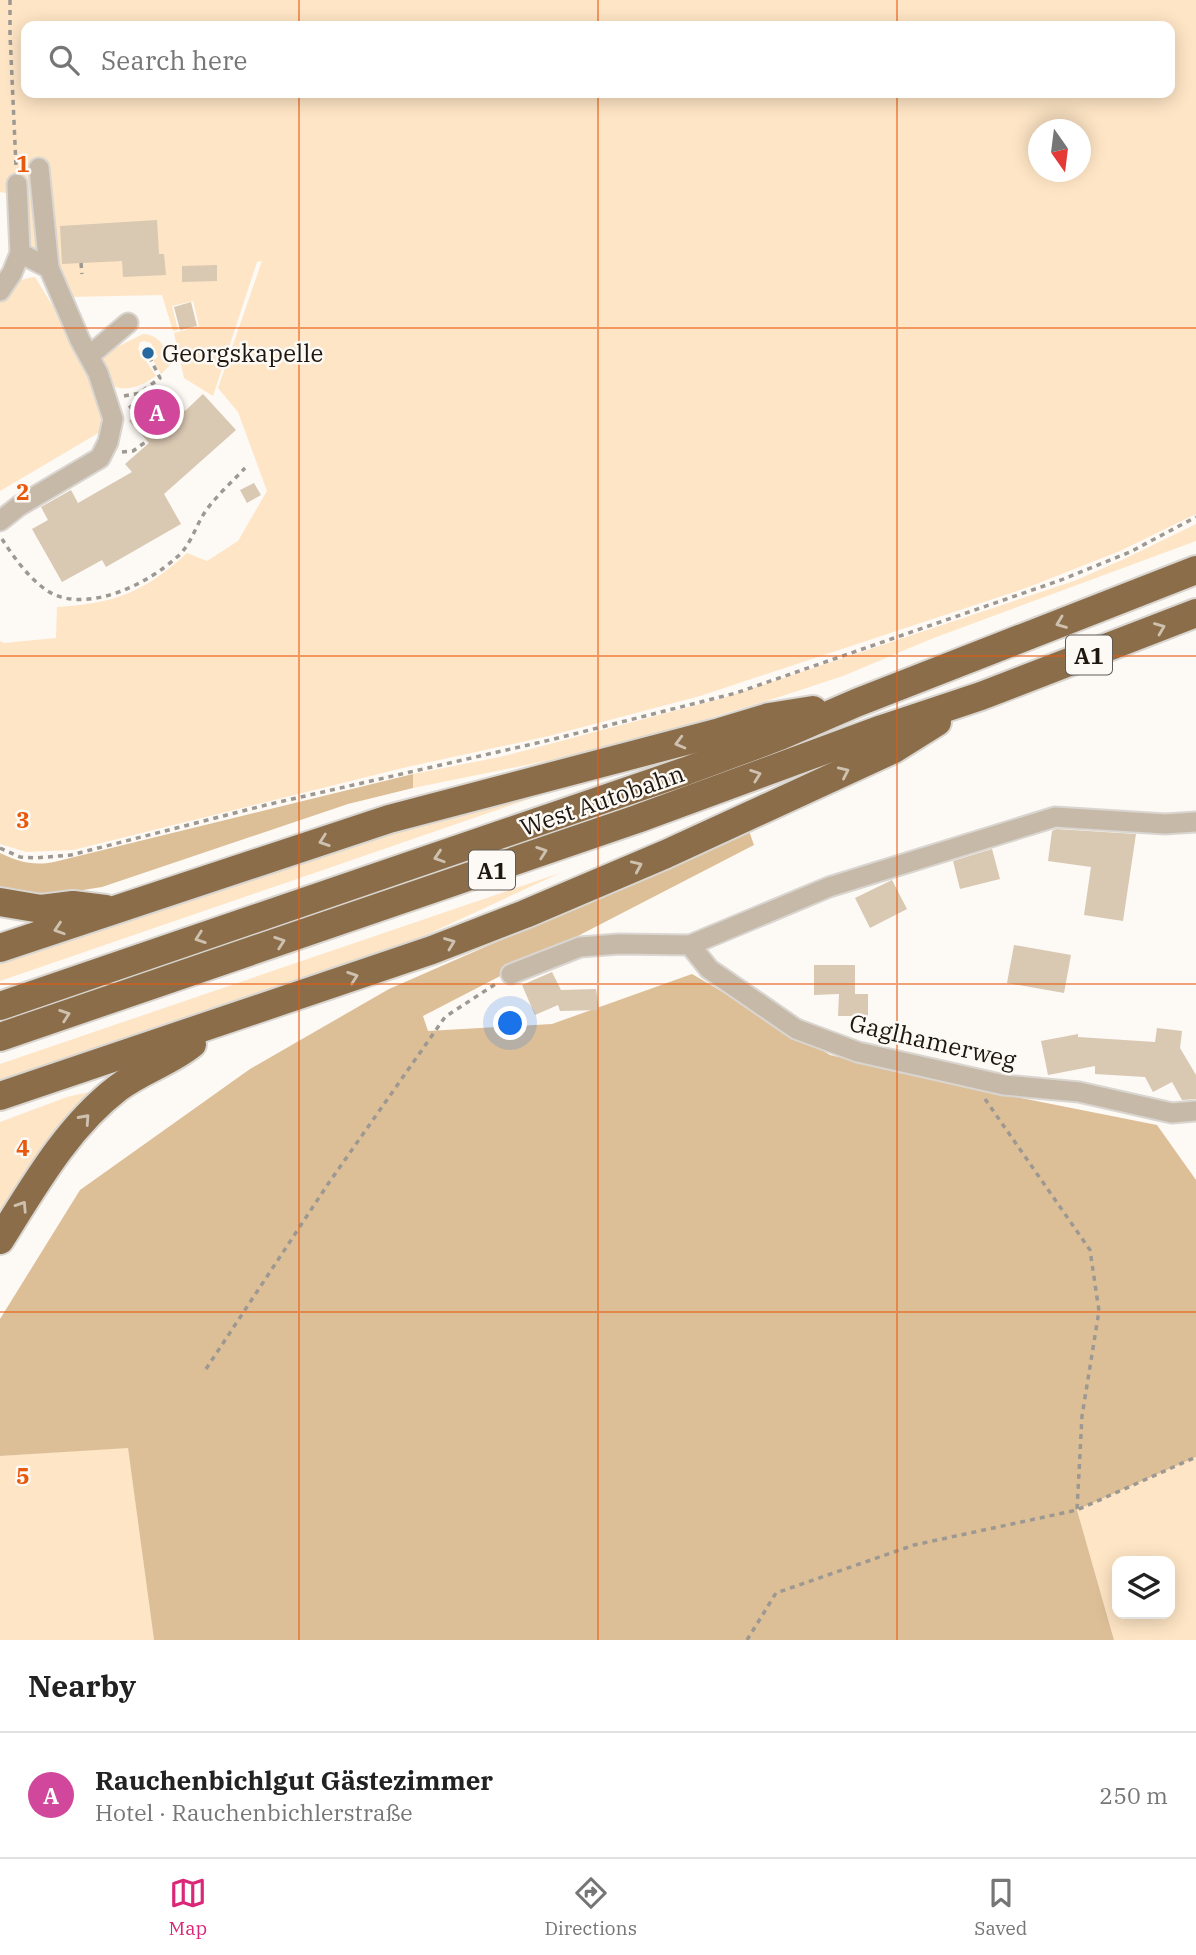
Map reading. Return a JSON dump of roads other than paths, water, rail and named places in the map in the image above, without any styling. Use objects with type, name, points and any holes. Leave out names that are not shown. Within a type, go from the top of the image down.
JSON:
[{"type":"highway","name":"West Autobahn","points":[[0,1006],[686,771],[1196,570]]},
{"type":"highway","name":"West Autobahn","points":[[0,1037],[508,864],[981,695],[1196,613]]},
{"type":"highway","points":[[0,1096],[444,945],[620,874],[894,749],[981,695]]},
{"type":"highway","points":[[0,948],[389,819],[707,736],[769,717],[856,703]]},
{"type":"highway","points":[[0,902],[41,909],[73,905],[118,910]]},
{"type":"highway","points":[[0,1240],[62,1146],[99,1103],[142,1071],[182,1052],[219,1022]]},
{"type":"street","points":[[0,521],[19,506],[100,458],[108,442],[113,419],[98,373],[49,268],[39,168]]},
{"type":"street","points":[[0,290],[12,273],[20,253],[17,184]]},
{"type":"street","points":[[20,253],[49,268]]},
{"type":"street","points":[[89,356],[128,323]]},
{"type":"street","points":[[511,974],[580,947],[619,944],[690,945],[829,887],[1055,817],[1165,824],[1196,822]]},
{"type":"street","name":"Gaglhamerweg","points":[[690,945],[709,969],[796,1029],[858,1052],[1004,1085],[1079,1092],[1172,1113],[1196,1111]]},
{"type":"place","name":"Georgskapelle","points":[[148,353]]},
{"type":"place","name":"Rauchenbichlgut Gästezimmer","points":[[157,412]]}]
